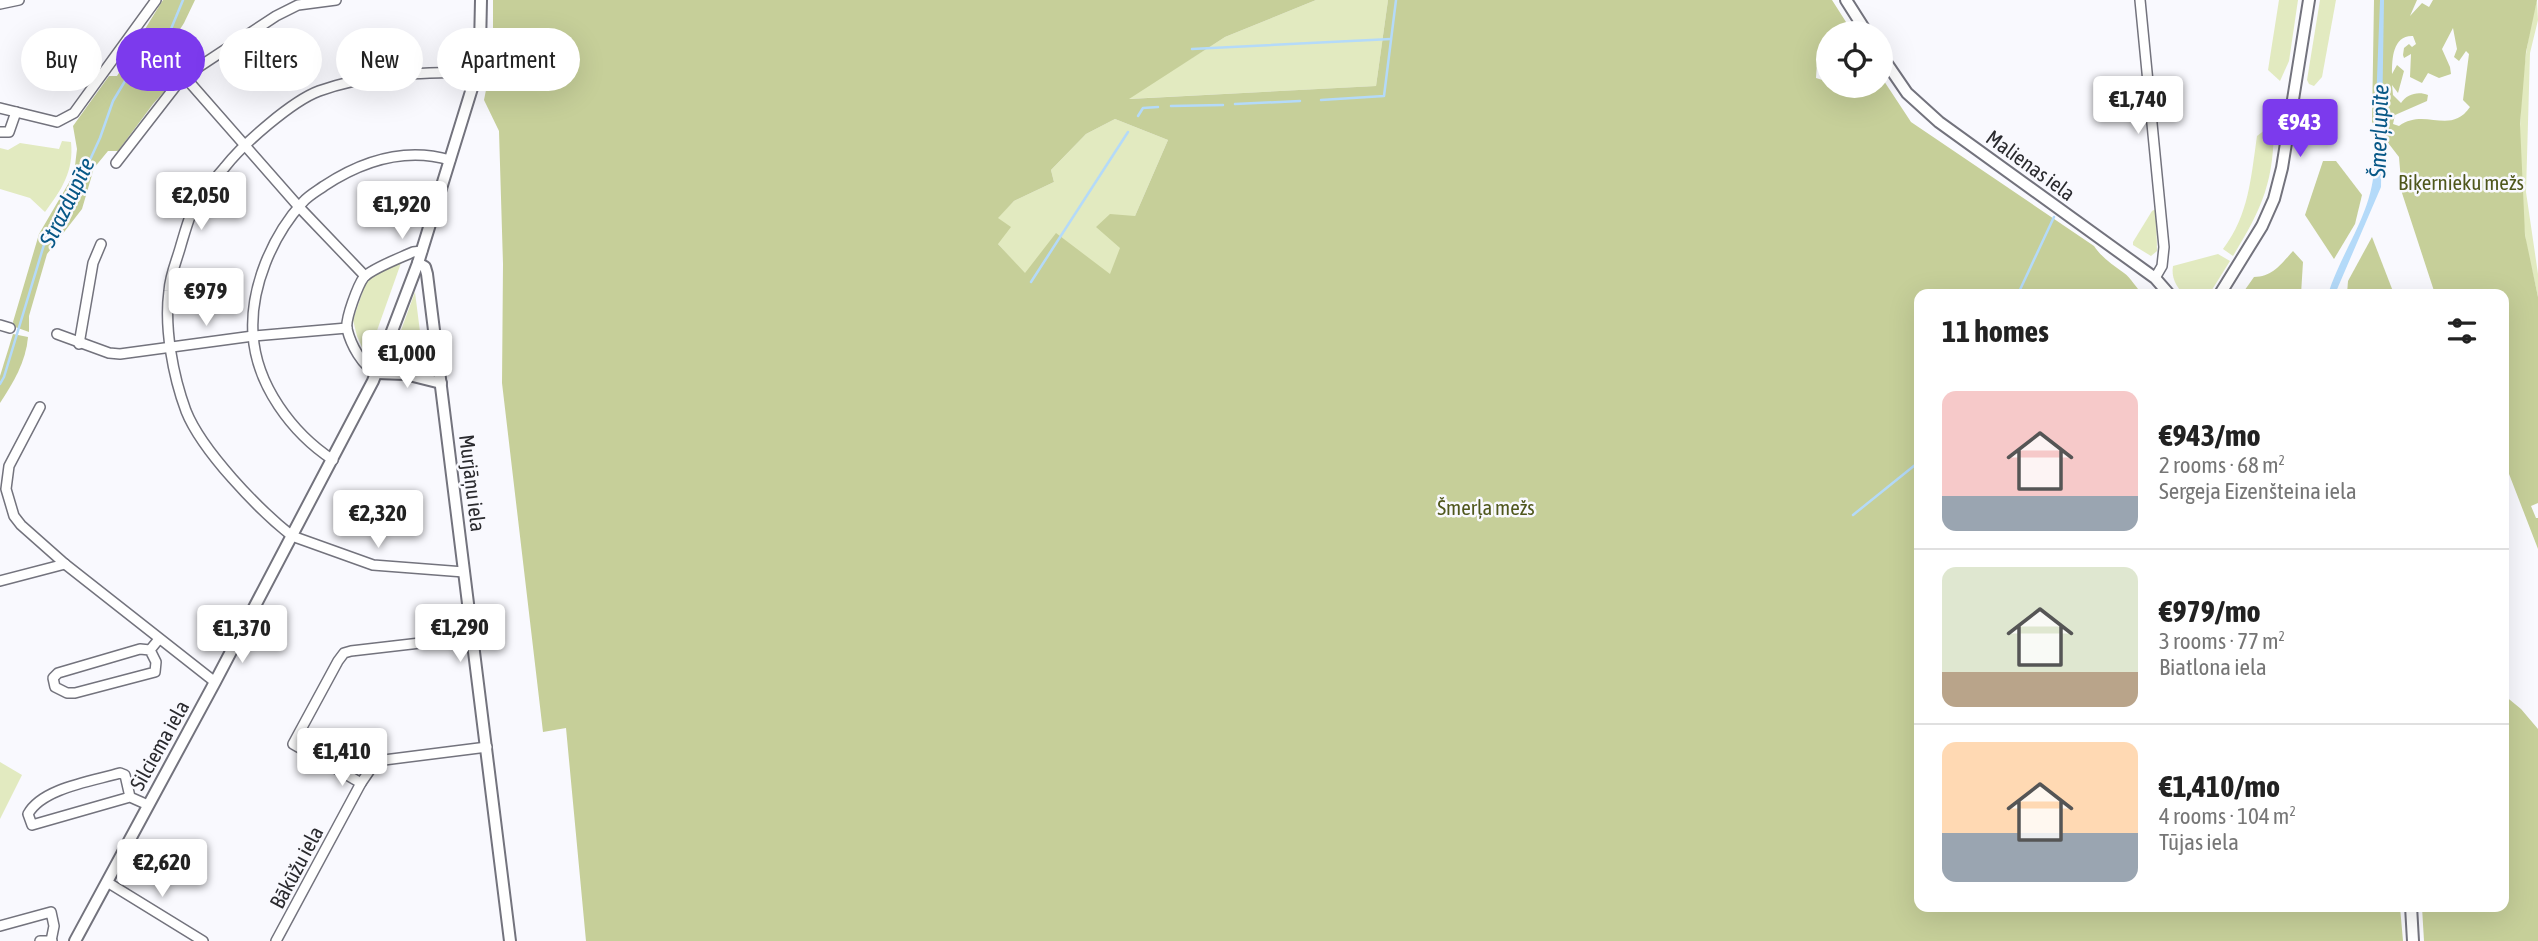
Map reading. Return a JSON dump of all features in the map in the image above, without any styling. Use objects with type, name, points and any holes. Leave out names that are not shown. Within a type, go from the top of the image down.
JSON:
[{"type":"street","points":[[0,4],[19,0]]},
{"type":"street","points":[[0,108],[57,122],[74,113],[156,0]]},
{"type":"street","points":[[205,63],[276,16],[298,5],[336,0]]},
{"type":"street","points":[[480,28],[481,0]]},
{"type":"street","points":[[1846,0],[1859,21]]},
{"type":"street","points":[[2140,0],[2164,247],[2162,266],[2155,278]]},
{"type":"street","points":[[2223,289],[2266,219],[2274,199],[2282,168],[2309,0]]},
{"type":"street","points":[[437,73],[401,73],[367,78],[317,91],[245,144],[216,178],[191,214],[169,290],[170,348],[187,412],[202,437],[238,484],[292,536],[373,565],[464,572]]},
{"type":"street","name":"Malienas iela","points":[[1893,73],[1907,93],[1933,117],[2155,278],[2165,289]]},
{"type":"street","points":[[116,163],[172,91]]},
{"type":"street","points":[[197,91],[365,276]]},
{"type":"street","points":[[418,263],[471,91]]},
{"type":"street","points":[[0,132],[9,132],[16,112]]},
{"type":"street","points":[[333,460],[302,436],[279,407],[255,351],[253,322],[264,268],[279,235],[303,201],[348,171],[367,163],[407,155],[450,160]]},
{"type":"street","points":[[79,344],[93,263],[101,244]]},
{"type":"street","points":[[422,251],[413,252],[365,276],[348,318],[347,328],[364,364],[377,373],[405,374],[441,383]]},
{"type":"street","name":"Silciema iela","points":[[75,941],[333,460],[377,373],[418,263]]},
{"type":"street","name":"Murjāņu iela","points":[[418,263],[425,267],[427,274],[510,941]]},
{"type":"street","points":[[57,334],[79,344],[115,354],[253,336],[347,328]]},
{"type":"street","points":[[40,407],[9,466],[6,489],[15,516],[21,525],[65,564],[215,682]]},
{"type":"street","points":[[0,581],[65,564]]},
{"type":"street","points":[[361,783],[293,744],[344,653],[472,637]]},
{"type":"street","points":[[150,650],[159,639]]},
{"type":"street","points":[[140,649],[150,650],[156,662],[155,672],[75,693],[55,687],[53,678],[58,673],[140,649]]},
{"type":"street","name":"Bākūžu iela","points":[[276,941],[361,783],[376,761],[487,747]]},
{"type":"street","points":[[130,797],[125,775],[120,773],[52,793],[28,814],[32,825],[130,797],[138,798],[148,805]]},
{"type":"street","points":[[107,882],[202,941]]},
{"type":"street","points":[[0,926],[51,912],[54,926],[51,941],[40,941]]},
{"type":"street","points":[[2411,912],[2413,941]]},
{"type":"green space","points":[[163,0],[195,0],[181,28],[146,28]]},
{"type":"green space","name":"Šmerļa mežs","points":[[493,0],[1316,0],[1225,37],[1129,99],[1376,86],[1388,0],[1832,0],[1845,21],[1816,21],[1816,98],[1893,98],[1893,95],[1911,122],[2094,246],[2139,289],[1914,289],[1914,912],[2400,912],[2403,941],[586,941],[566,728],[543,732],[502,383],[503,264],[499,131],[484,100],[486,91],[580,91],[580,28],[493,28]],"holes":[[[1115,119],[1168,140],[1135,216],[1110,214],[1096,227],[1120,248],[1110,274],[1056,233],[1025,273],[998,244],[1011,227],[998,218],[1014,201],[1054,182],[1051,170],[1086,134]]]},
{"type":"green space","points":[[1316,0],[1388,0],[1376,86],[1127,99],[1225,37]]},
{"type":"green space","points":[[2279,0],[2298,0],[2289,61],[2280,81],[2268,70]]},
{"type":"green space","points":[[2320,0],[2336,0],[2322,77],[2314,86],[2307,80]]},
{"type":"green space","name":"Biķernieku mežs","points":[[2374,0],[2417,0],[2410,16],[2422,3],[2429,7],[2433,0],[2537,0],[2526,52],[2520,124],[2525,235],[2538,297],[2538,503],[2531,506],[2538,518],[2538,549],[2509,474],[2509,289],[2433,289],[2402,193],[2399,157],[2372,122]],"holes":[[[2453,28],[2457,49],[2454,57],[2459,61],[2466,51],[2469,54],[2463,100],[2470,107],[2454,120],[2418,119],[2399,126],[2393,124],[2395,115],[2427,101],[2428,95],[2413,94],[2401,103],[2393,95],[2392,85],[2398,93],[2404,71],[2397,65],[2392,74],[2393,55],[2401,39],[2413,36],[2416,44],[2412,47],[2409,44],[2404,48],[2403,55],[2404,58],[2411,54],[2410,77],[2422,83],[2428,73],[2439,78],[2451,74],[2442,49]]]},
{"type":"green space","points":[[2537,0],[2538,20],[2530,53],[2526,192],[2538,274],[2538,297],[2527,250],[2520,177],[2522,86]]},
{"type":"green space","points":[[109,76],[116,76],[116,91],[165,91],[118,151],[108,151],[94,168],[82,209],[47,254],[29,316],[29,332],[15,327],[13,322],[39,234],[74,174],[77,149],[73,126],[98,91],[102,91],[102,86]]},
{"type":"green space","points":[[1115,119],[1168,140],[1135,216],[1103,361],[998,244],[997,218],[1014,201],[1054,182],[1051,170],[1086,134]]},
{"type":"green space","points":[[2274,123],[2272,161],[2265,193],[2233,256],[2223,249],[2244,209],[2257,136]]},
{"type":"green space","points":[[62,141],[71,142],[69,171],[45,212],[30,198],[0,189],[0,148],[8,150],[20,143],[59,149]]},
{"type":"green space","points":[[2323,161],[2336,161],[2362,195],[2355,224],[2334,259],[2305,215]]},
{"type":"green space","points":[[2156,209],[2157,251],[2151,256],[2133,245],[2133,242],[2152,211]]},
{"type":"green space","points":[[2372,237],[2392,289],[2347,289],[2348,281]]},
{"type":"green space","points":[[2293,251],[2303,262],[2301,289],[2246,289],[2254,277],[2266,275]]},
{"type":"green space","points":[[2218,254],[2230,261],[2212,289],[2180,289],[2175,282],[2173,266]]},
{"type":"green space","points":[[401,263],[366,356],[353,320],[366,282],[377,273]]},
{"type":"green space","points":[[415,292],[425,372],[397,370],[388,366]]},
{"type":"green space","points":[[13,334],[28,337],[27,346],[18,372],[0,403],[0,376]]},
{"type":"green space","points":[[2509,699],[2538,729],[2538,941],[2424,941],[2422,912],[2509,912]]},
{"type":"green space","points":[[0,762],[22,775],[0,819]]},
{"type":"water","name":"Šmerļupīte","points":[[2380,0],[2384,0],[2381,187],[2337,289],[2330,289],[2365,210],[2374,175]]},
{"type":"waterway","name":"Strazdupīte","points":[[0,384],[46,238],[66,212],[100,138],[113,101],[125,81],[171,29],[183,0]]},
{"type":"waterway","points":[[1321,100],[1384,96],[1396,0]]},
{"type":"waterway","points":[[1192,49],[1391,39]]},
{"type":"waterway","points":[[1235,104],[1300,101]]},
{"type":"waterway","points":[[1171,106],[1223,105]]},
{"type":"waterway","points":[[1138,116],[1143,108],[1158,107]]},
{"type":"waterway","points":[[1031,282],[1128,132]]},
{"type":"waterway","points":[[2020,289],[2054,217]]},
{"type":"waterway","points":[[1853,515],[1914,466]]}]
